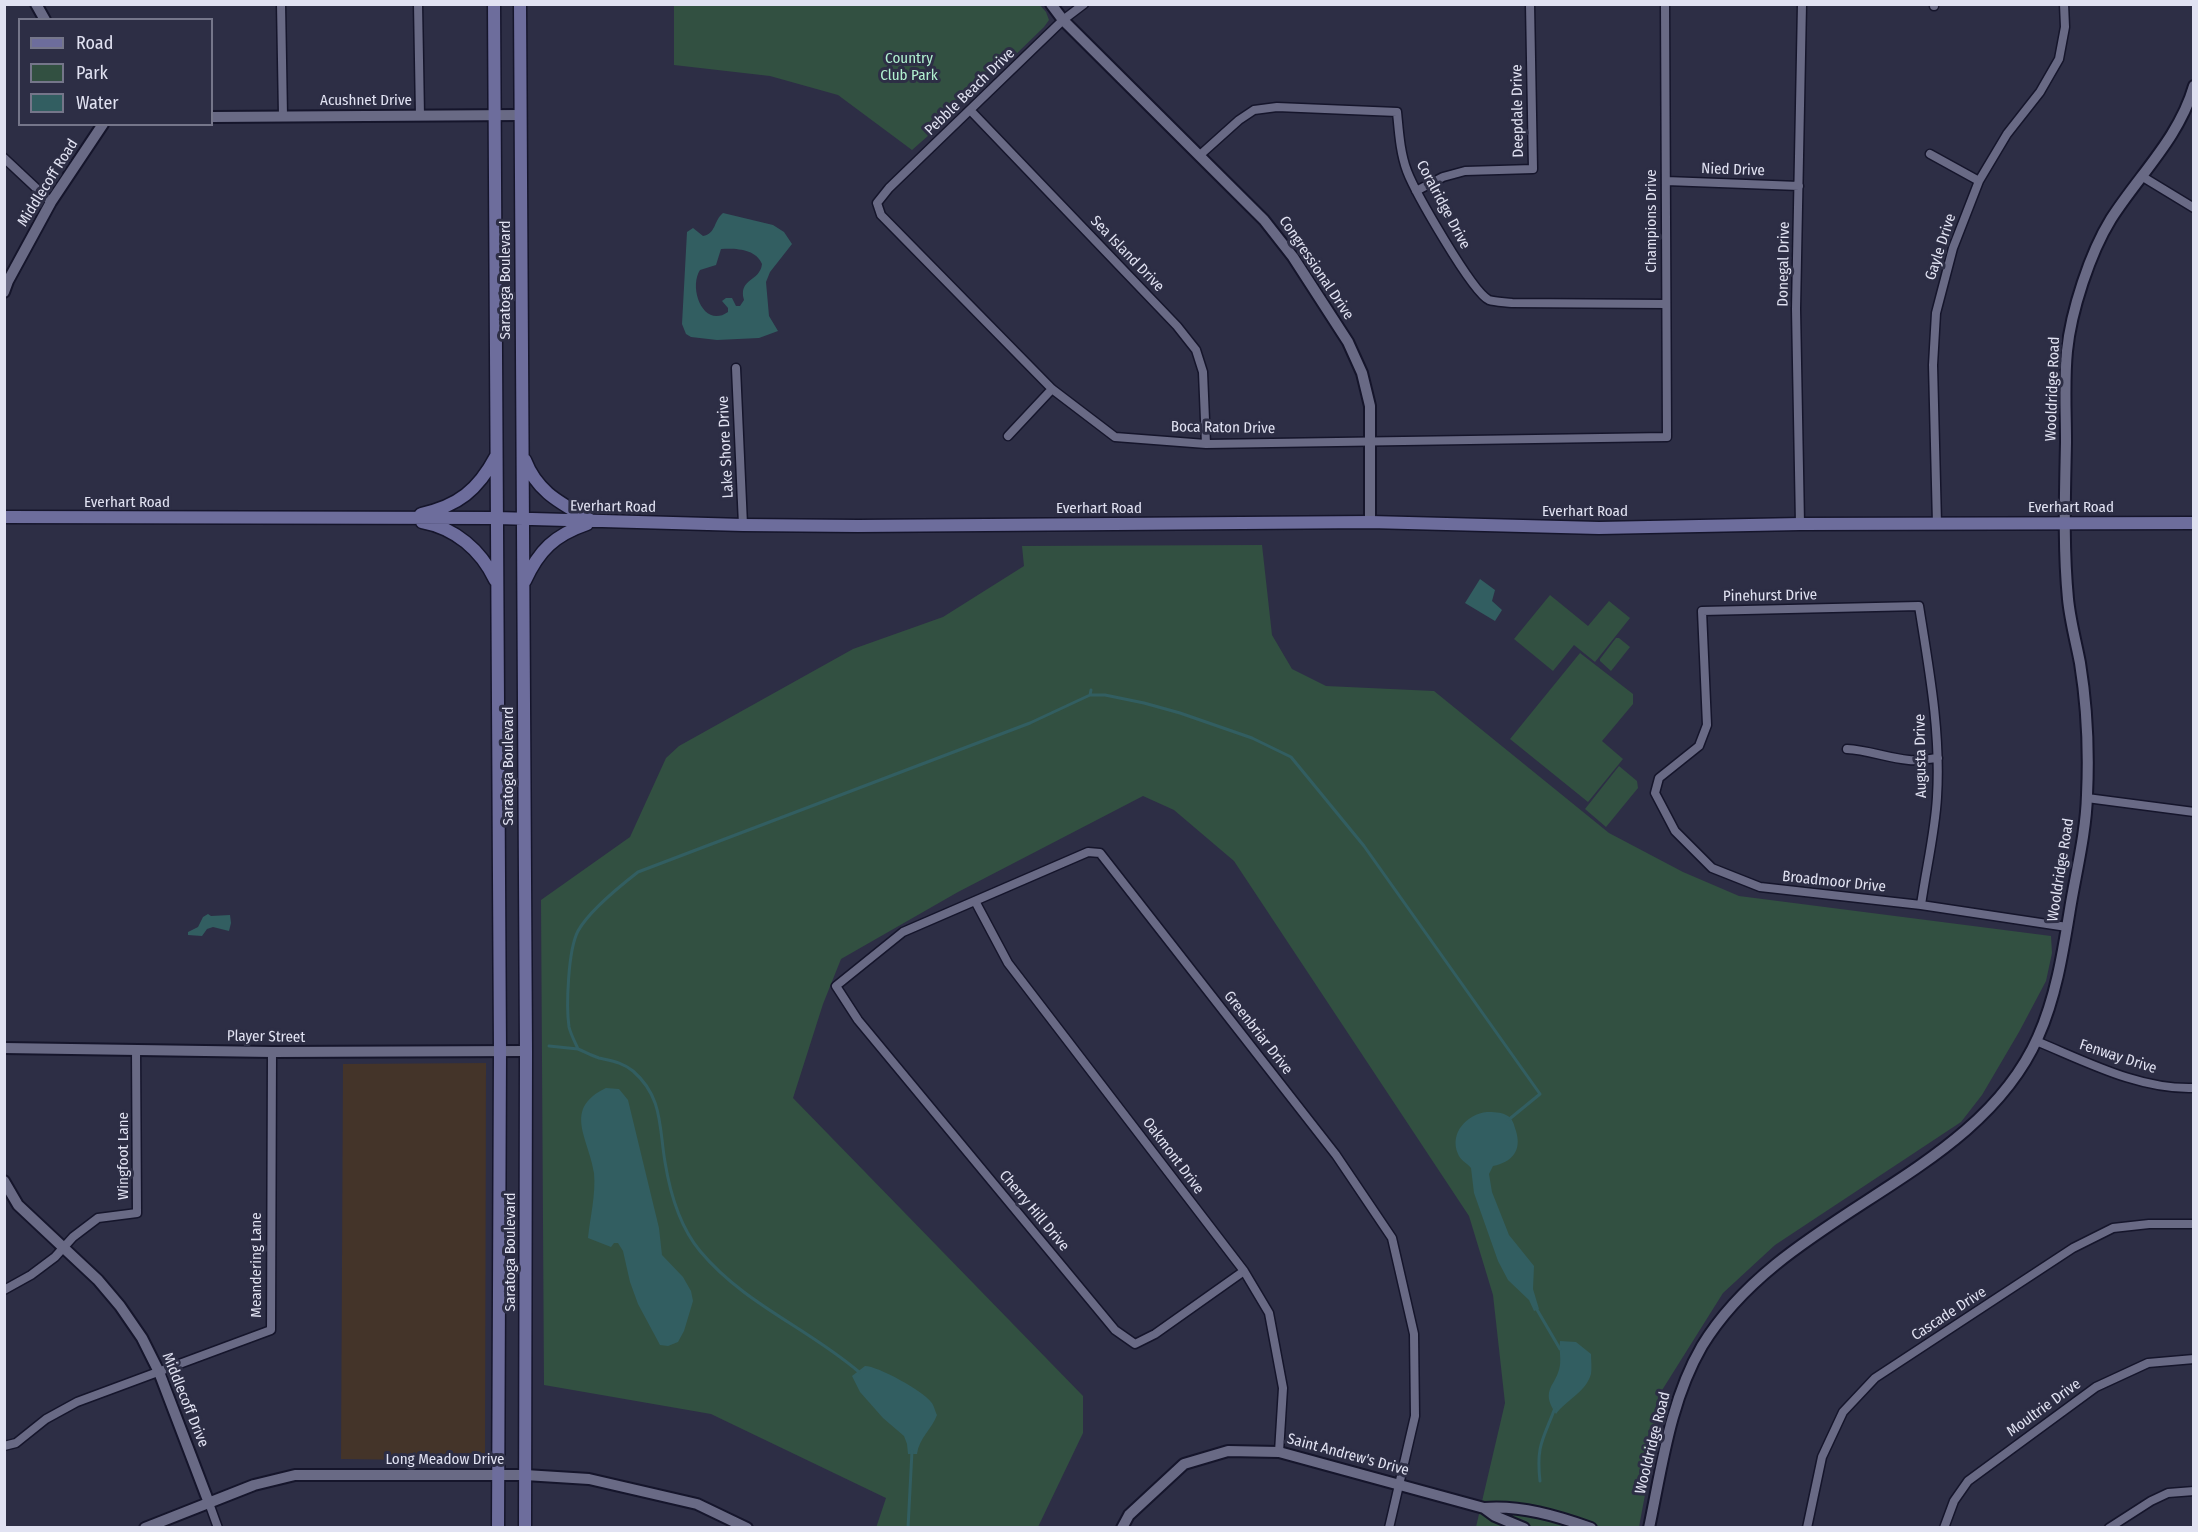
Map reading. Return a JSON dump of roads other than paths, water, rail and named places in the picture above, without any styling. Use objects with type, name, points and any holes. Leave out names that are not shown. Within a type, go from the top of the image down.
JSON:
[{"type":"main road","name":"Saratoga Boulevard","points":[[494,4],[500,1051],[498,1527]]},
{"type":"main road","name":"Saratoga Boulevard","points":[[520,4],[526,1050],[525,1527]]},
{"type":"main road","points":[[522,454],[534,480],[546,493],[593,522]]},
{"type":"main road","points":[[404,518],[435,510],[464,498],[478,484],[497,455]]},
{"type":"main road","name":"Everhart Road","points":[[4,517],[497,518],[743,525],[1370,522],[1599,528],[1800,524],[2193,523]]},
{"type":"main road","points":[[404,518],[429,523],[452,533],[471,545],[486,562],[497,583]]},
{"type":"main road","points":[[523,584],[533,563],[548,545],[564,532],[593,522]]},
{"type":"street","points":[[36,4],[44,18]]},
{"type":"street","points":[[281,4],[283,116]]},
{"type":"street","points":[[418,4],[420,116]]},
{"type":"street","name":"Congressional Drive","points":[[1051,4],[1064,20],[1264,220],[1293,257],[1348,342],[1362,373],[1370,406],[1370,522]]},
{"type":"street","name":"Pebble Beach Drive","points":[[877,203],[889,188],[1064,20],[1084,4]]},
{"type":"street","name":"Deepdale Drive","points":[[1416,190],[1443,177],[1465,171],[1533,170],[1530,4]]},
{"type":"street","name":"Champions Drive","points":[[1665,4],[1667,437]]},
{"type":"street","name":"Donegal Drive","points":[[1800,524],[1796,309],[1802,4]]},
{"type":"street","name":"Gayle Drive","points":[[1937,524],[1933,365],[1936,313],[1953,248],[1979,181],[2007,134],[2040,92],[2059,59],[2065,27],[2064,4]]},
{"type":"street","name":"Wooldridge Road","points":[[1649,1527],[1671,1425],[1685,1378],[1703,1345],[1723,1317],[1749,1288],[1807,1239],[1936,1154],[1994,1103],[2010,1083],[2036,1041],[2047,1014],[2060,967],[2087,798],[2087,739],[2081,667],[2068,604],[2065,524],[2067,351],[2074,308],[2088,268],[2110,220],[2144,177],[2172,134],[2193,86]]},
{"type":"street","name":"Coralridge Drive","points":[[1200,155],[1239,120],[1254,110],[1277,107],[1397,112],[1400,145],[1416,190],[1466,275],[1488,300],[1512,303],[1666,304]]},
{"type":"street","name":"Sea Island Drive","points":[[971,111],[1177,326],[1196,350],[1203,372],[1206,444]]},
{"type":"street","name":"Acushnet Drive","points":[[213,117],[520,115]]},
{"type":"street","name":"Middlecoff Road","points":[[4,292],[51,202],[103,126]]},
{"type":"street","points":[[1930,154],[1979,181]]},
{"type":"street","points":[[4,158],[51,202]]},
{"type":"street","points":[[2144,177],[2193,208]]},
{"type":"street","name":"Nied Drive","points":[[1666,181],[1799,186]]},
{"type":"street","name":"Boca Raton Drive","points":[[877,203],[881,215],[1052,389],[1115,437],[1206,444],[1667,437]]},
{"type":"street","name":"Lake Shore Drive","points":[[736,368],[743,525]]},
{"type":"street","points":[[1008,436],[1052,389]]},
{"type":"street","name":"Augusta Drive","points":[[1919,606],[1932,683],[1938,758],[1937,798],[1921,905]]},
{"type":"street","name":"Pinehurst Drive","points":[[1659,778],[1699,746],[1707,725],[1702,611],[1919,606]]},
{"type":"street","points":[[1847,749],[1910,760],[1938,758]]},
{"type":"street","name":"Broadmoor Drive","points":[[1659,778],[1655,794],[1675,831],[1712,868],[1760,887],[1921,905],[2067,927]]},
{"type":"street","points":[[2087,798],[2193,812]]},
{"type":"street","name":"Greenbriar Drive","points":[[836,986],[903,932],[1088,852],[1100,853],[1336,1155],[1392,1238],[1414,1334],[1415,1416],[1389,1527]]},
{"type":"street","name":"Oakmont Drive","points":[[975,901],[1008,963],[1244,1271],[1269,1313],[1283,1388],[1279,1452]]},
{"type":"street","name":"Cherry Hill Drive","points":[[836,986],[858,1020],[1115,1330],[1135,1344],[1155,1334],[1244,1271]]},
{"type":"street","name":"Fenway Drive","points":[[2036,1041],[2099,1067],[2143,1081],[2182,1089],[2193,1088]]},
{"type":"street","name":"Player Street","points":[[4,1048],[272,1052],[526,1050]]},
{"type":"street","name":"Wingfoot Lane","points":[[4,1290],[31,1275],[55,1257],[73,1237],[98,1218],[137,1213],[136,1049]]},
{"type":"street","name":"Meandering Lane","points":[[4,1446],[16,1443],[46,1419],[77,1402],[271,1330],[272,1052]]},
{"type":"street","name":"Middlecoff Drive","points":[[4,1181],[18,1205],[98,1280],[120,1306],[142,1338],[159,1372],[209,1503]]},
{"type":"street","name":"Cascade Drive","points":[[1807,1527],[1822,1457],[1843,1412],[1875,1378],[2073,1248],[2113,1228],[2149,1224],[2193,1224]]},
{"type":"street","name":"Moultrie Drive","points":[[1944,1527],[1954,1501],[1968,1480],[2096,1387],[2148,1364],[2193,1359]]},
{"type":"street","name":"Saint Andrew's Drive","points":[[1122,1527],[1129,1515],[1184,1464],[1228,1451],[1279,1452],[1484,1508],[1497,1507],[1546,1513],[1591,1527]]},
{"type":"street","name":"Long Meadow Drive","points":[[145,1527],[254,1485],[294,1475],[525,1475],[589,1479],[697,1504],[747,1527]]},
{"type":"street","points":[[2109,1527],[2168,1493],[2193,1491]]},
{"type":"street","points":[[209,1503],[218,1527]]},
{"type":"street","name":"Saint Andrew's Drive","points":[[1484,1508],[1495,1516],[1524,1527]]},
{"type":"water","points":[[723,213],[773,225],[784,232],[792,244],[770,272],[766,282],[769,316],[778,331],[759,338],[717,340],[691,337],[686,334],[682,324],[687,232],[693,228],[703,236],[707,235],[713,230]],"holes":[[[721,249],[739,249],[750,252],[762,264],[758,274],[744,288],[744,300],[740,306],[736,306],[732,298],[726,298],[722,301],[728,308],[728,312],[719,316],[705,311],[700,304],[696,287],[700,270],[716,265]]]},
{"type":"water","points":[[1480,579],[1495,590],[1492,601],[1502,610],[1495,621],[1465,603]]},
{"type":"water","points":[[208,914],[211,916],[230,915],[229,931],[213,927],[207,929],[202,936],[188,935],[188,932],[198,927],[203,917]]},
{"type":"water","points":[[606,1088],[619,1089],[628,1100],[659,1228],[662,1255],[683,1277],[691,1291],[693,1301],[684,1331],[678,1342],[668,1346],[660,1345],[638,1304],[623,1251],[618,1243],[614,1243],[611,1247],[588,1238],[594,1198],[594,1173],[584,1136],[582,1115],[585,1105],[593,1096]]},
{"type":"water","points":[[1487,1112],[1508,1116],[1513,1122],[1518,1138],[1514,1154],[1505,1162],[1493,1166],[1489,1174],[1492,1192],[1509,1235],[1534,1266],[1533,1289],[1539,1309],[1534,1311],[1529,1300],[1508,1280],[1498,1261],[1474,1193],[1471,1168],[1459,1156],[1456,1146],[1458,1132],[1462,1126],[1473,1116]]},
{"type":"water","points":[[1560,1341],[1576,1342],[1591,1354],[1591,1374],[1585,1386],[1556,1414],[1551,1406],[1549,1393],[1560,1365]]},
{"type":"water","points":[[865,1366],[880,1370],[900,1380],[926,1397],[933,1405],[937,1415],[920,1443],[917,1454],[908,1454],[904,1436],[883,1418],[860,1392],[852,1376]]},
{"type":"waterway","points":[[1091,690],[1090,695],[1105,695],[1180,713],[1252,738],[1291,757],[1364,846],[1540,1094],[1507,1121]]},
{"type":"waterway","points":[[859,1372],[736,1286],[717,1270],[693,1242],[681,1220],[673,1197],[658,1113],[650,1091],[643,1081],[625,1066],[578,1049],[571,1033],[568,1018],[568,992],[572,951],[578,931],[589,915],[605,899],[638,872],[1030,723],[1090,695]]},
{"type":"waterway","points":[[549,1046],[578,1049]]},
{"type":"waterway","points":[[1536,1308],[1560,1349]]},
{"type":"waterway","points":[[1540,1481],[1540,1451],[1555,1408]]},
{"type":"waterway","points":[[908,1528],[912,1451]]},
{"type":"park label","name":"Country Club Park","points":[[909,68]]}]
